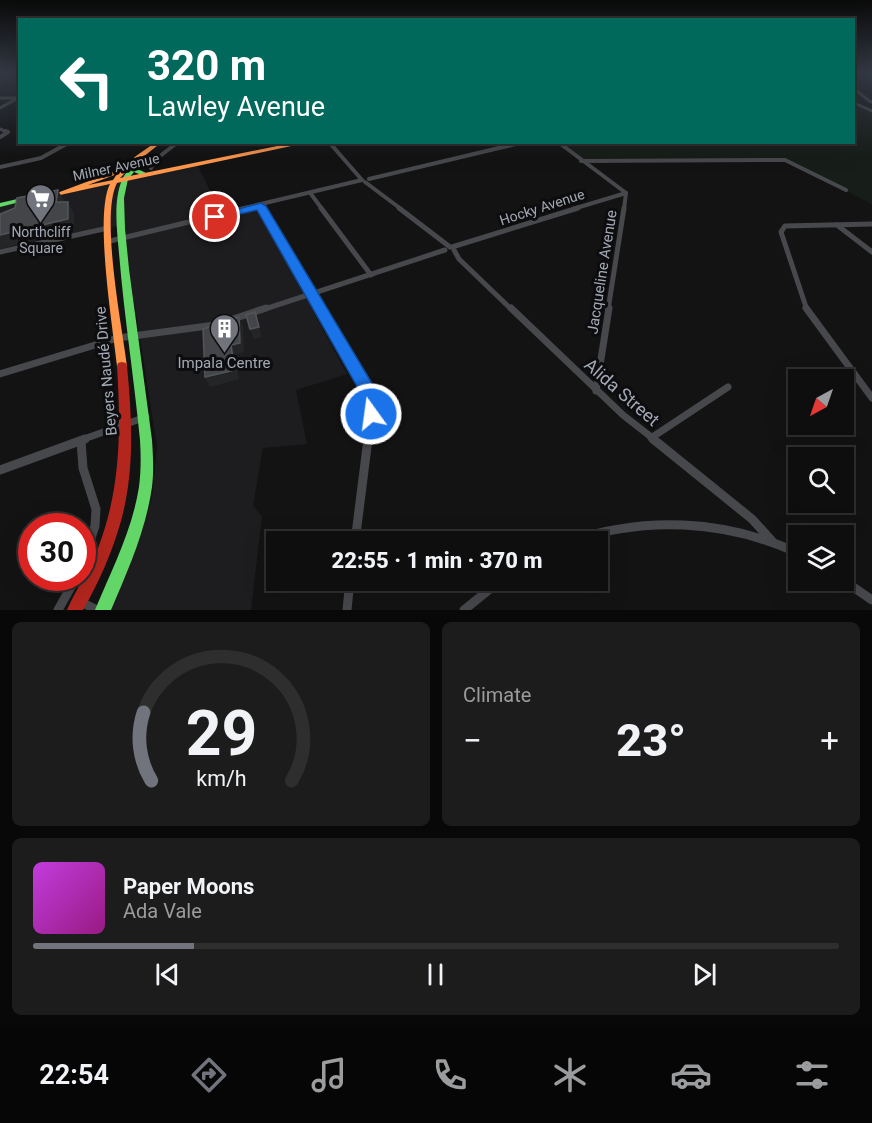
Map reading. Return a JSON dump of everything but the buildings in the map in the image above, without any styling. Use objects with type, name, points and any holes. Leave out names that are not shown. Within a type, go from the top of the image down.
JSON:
[{"type":"main road","name":"Beyers Naudé Drive","points":[[103,610],[128,552],[145,490],[148,456],[147,417],[134,335],[120,198],[124,175],[158,144]]},
{"type":"main road","name":"Beyers Naudé Drive","points":[[77,606],[109,537],[119,505],[126,461],[126,425],[107,198],[113,182],[134,170],[166,144]]},
{"type":"main road","name":"Milner Avenue","points":[[124,175],[297,144]]},
{"type":"main road","points":[[134,170],[148,172]]},
{"type":"main road","points":[[50,194],[124,175]]},
{"type":"main road","name":"Milner Avenue","points":[[0,205],[113,182]]},
{"type":"street","points":[[855,104],[872,102]]},
{"type":"street","points":[[855,104],[872,111]]},
{"type":"street","points":[[0,129],[8,132],[0,137]]},
{"type":"street","points":[[0,166],[38,159],[66,144]]},
{"type":"street","points":[[148,172],[155,160],[175,144]]},
{"type":"street","name":"Alida Street","points":[[331,144],[374,188],[450,249],[596,391],[752,519],[772,541]]},
{"type":"street","points":[[110,241],[516,144]]},
{"type":"street","points":[[560,144],[627,193]]},
{"type":"street","points":[[581,161],[778,159],[793,162],[846,190]]},
{"type":"street","name":"Hocky Avenue","points":[[0,374],[118,338],[208,327],[627,193]]},
{"type":"street","name":"Jacqueline Avenue","points":[[596,391],[627,193]]},
{"type":"street","points":[[311,194],[371,275]]},
{"type":"street","points":[[261,206],[367,390],[371,403],[356,531]]},
{"type":"street","points":[[837,224],[872,252]]},
{"type":"street","points":[[872,224],[783,227],[782,235],[804,306],[872,398]]},
{"type":"street","points":[[0,252],[108,228]]},
{"type":"street","points":[[651,438],[728,387]]},
{"type":"street","points":[[0,470],[147,417]]},
{"type":"street","name":"Beyers Naudé Drive","points":[[81,441],[83,468],[96,513]]},
{"type":"street","points":[[608,531],[648,525],[697,526],[743,532],[772,541],[788,549]]},
{"type":"street","points":[[854,588],[872,600]]},
{"type":"street","points":[[58,610],[69,591]]},
{"type":"street","points":[[347,610],[349,591]]},
{"type":"street","points":[[464,610],[487,591]]},
{"type":"street","points":[[77,606],[97,610]]},
{"type":"shaded area","points":[[855,104],[872,112],[872,204],[785,160],[581,161],[560,144],[855,144]]},
{"type":"shaded area","points":[[198,166],[220,211],[259,211],[347,374],[296,390],[307,444],[263,448],[253,505],[262,517],[251,610],[109,610],[140,536],[152,498],[157,446],[122,225],[0,252],[0,207]]},
{"type":"traffic: fast","points":[[103,610],[132,541],[142,505],[147,467],[142,403],[124,269],[121,229],[121,198],[125,179],[145,160]]},
{"type":"traffic: fast","points":[[134,170],[146,175]]},
{"type":"traffic: fast","points":[[0,205],[26,199]]},
{"type":"traffic: slow","points":[[122,366],[107,223],[110,190],[119,175],[157,144]]},
{"type":"traffic: slow","points":[[63,192],[298,144]]},
{"type":"traffic: slow","points":[[60,193],[120,171]]},
{"type":"traffic: jam","points":[[75,610],[105,550],[121,492],[125,432],[122,366]]},
{"type":"place","name":"Northcliff Square","points":[[41,224]]},
{"type":"place","name":"Impala Centre","points":[[224,354]]},
{"type":"route","points":[[215,217],[261,206],[367,390],[371,403],[371,414]]}]
